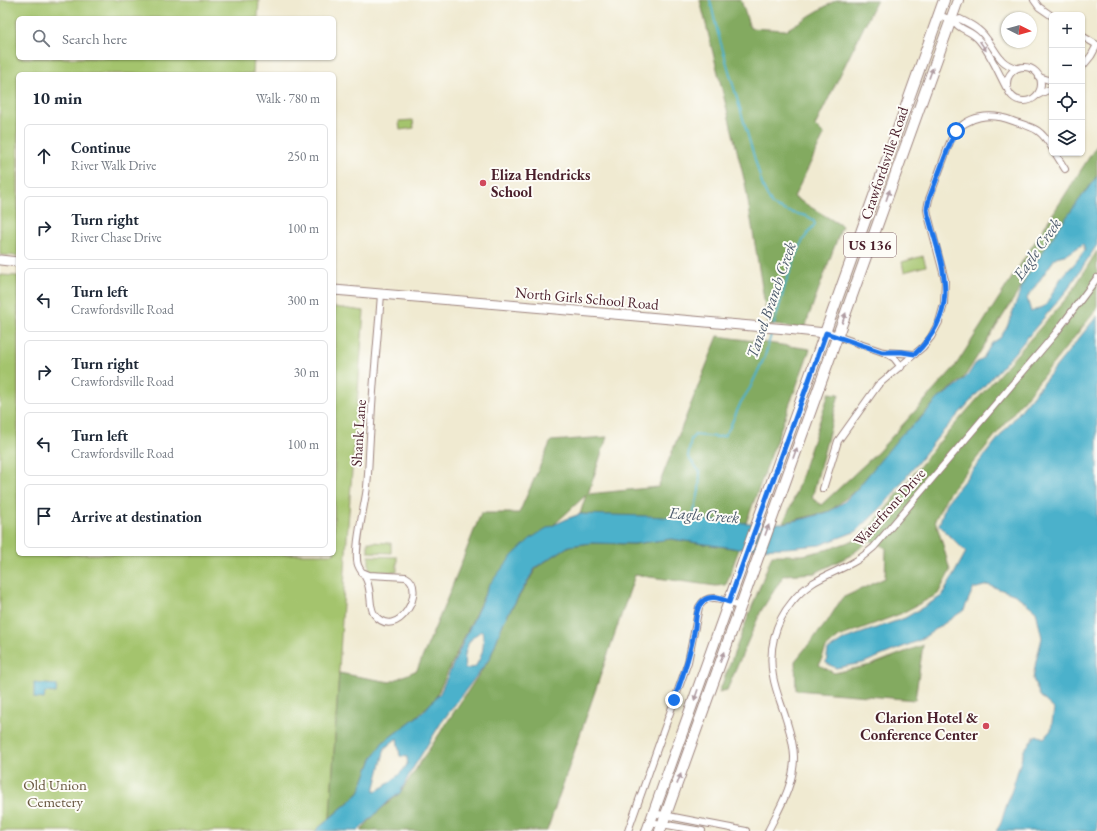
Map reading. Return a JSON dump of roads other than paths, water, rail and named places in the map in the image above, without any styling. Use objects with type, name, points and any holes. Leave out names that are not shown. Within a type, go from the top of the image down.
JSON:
[{"type":"main road","name":"Crawfordsville Road","points":[[650,822],[944,0]]},
{"type":"main road","name":"Crawfordsville Road","points":[[663,824],[754,566],[958,0]]},
{"type":"main road","points":[[0,260],[16,262]]},
{"type":"main road","name":"North Girls School Road","points":[[336,290],[766,327],[826,333],[838,336]]},
{"type":"street","points":[[1034,0],[1039,7],[1049,14]]},
{"type":"street","points":[[939,15],[952,20],[960,19],[978,30],[986,38],[1000,59],[1011,67],[1031,68],[1036,72],[1040,77],[1041,85],[1036,95]]},
{"type":"street","points":[[952,20],[957,26],[973,34],[981,42],[1008,91],[1013,97],[1020,100],[1030,100],[1036,95],[1049,89]]},
{"type":"street","points":[[1085,38],[1097,45],[1085,63]]},
{"type":"street","points":[[1008,91],[1008,77],[1016,68]]},
{"type":"street","points":[[1040,77],[1049,80]]},
{"type":"street","points":[[823,489],[838,441],[878,385],[915,354],[926,342],[936,327],[944,304],[944,274],[927,209],[929,199],[952,137],[961,126],[970,120],[985,116],[995,116],[1006,118],[1040,131],[1049,142]]},
{"type":"street","points":[[1057,156],[1065,169]]},
{"type":"street","name":"Waterfront Drive","points":[[768,831],[789,789],[794,764],[792,740],[775,686],[771,662],[774,636],[785,611],[795,597],[811,584],[856,562],[874,546],[1040,352],[1097,278]]},
{"type":"street","name":"Shank Lane","points":[[362,572],[369,575],[404,576],[411,580],[413,586],[413,597],[402,618],[397,621],[388,622],[383,621],[375,615],[372,608],[367,580],[362,572],[358,562],[358,540],[368,474],[381,294]]},
{"type":"street","points":[[838,336],[882,352],[894,358],[901,367]]},
{"type":"street","points":[[882,352],[902,352],[915,354]]},
{"type":"street","points":[[628,831],[688,662],[699,607],[703,601],[711,598],[719,598],[740,606]]},
{"type":"street","points":[[650,822],[702,831]]},
{"type":"street","points":[[650,822],[746,831]]},
{"type":"water","name":"Eagle Creek","points":[[1097,176],[1097,245],[1068,289],[1016,351],[938,437],[884,505],[857,531],[820,545],[786,548],[739,549],[671,539],[634,544],[591,543],[569,546],[536,567],[504,621],[490,658],[441,723],[410,773],[400,793],[389,801],[358,831],[315,831],[359,793],[372,759],[382,743],[422,713],[440,693],[489,585],[512,556],[530,539],[545,529],[580,514],[649,516],[746,523],[783,523],[830,511],[844,502],[856,490],[901,435],[919,420],[938,399],[959,384],[968,375],[975,364],[983,358],[992,343],[1000,338],[1007,327],[1025,279],[1060,226]],"holes":[[[1083,244],[1085,250],[1061,278],[1046,305],[1031,312],[1027,298],[1056,257],[1068,254]],[[482,631],[482,654],[475,667],[465,669],[467,647],[477,634]],[[397,738],[400,756],[407,757],[407,763],[402,771],[392,780],[378,790],[374,791],[385,748]]]},
{"type":"water","points":[[1097,316],[1097,831],[996,831],[1000,825],[1024,750],[1036,735],[1044,738],[1051,730],[1054,709],[1040,696],[1033,679],[1042,638],[1036,611],[1016,595],[988,585],[973,589],[964,610],[920,640],[863,663],[836,668],[826,663],[828,650],[845,639],[905,618],[942,596],[966,552],[939,525],[946,503]]},
{"type":"water","points":[[34,683],[57,685],[56,693],[45,692],[44,699],[34,698]]},
{"type":"waterway","name":"Tansel Branch Creek","points":[[710,0],[717,30],[763,187],[772,205],[785,211],[811,218],[815,224],[803,240],[787,279],[774,324]]},
{"type":"waterway","name":"Tansel Branch Creek","points":[[692,521],[699,491],[700,472],[688,457],[691,439],[695,435],[718,437],[724,436],[729,429],[765,356],[772,331]]},
{"type":"place","name":"Eliza Hendricks School","points":[[483,183]]},
{"type":"place","name":"Clarion Hotel & Conference Center","points":[[986,726]]},
{"type":"park label","name":"Old Union Cemetery","points":[[55,792]]}]
